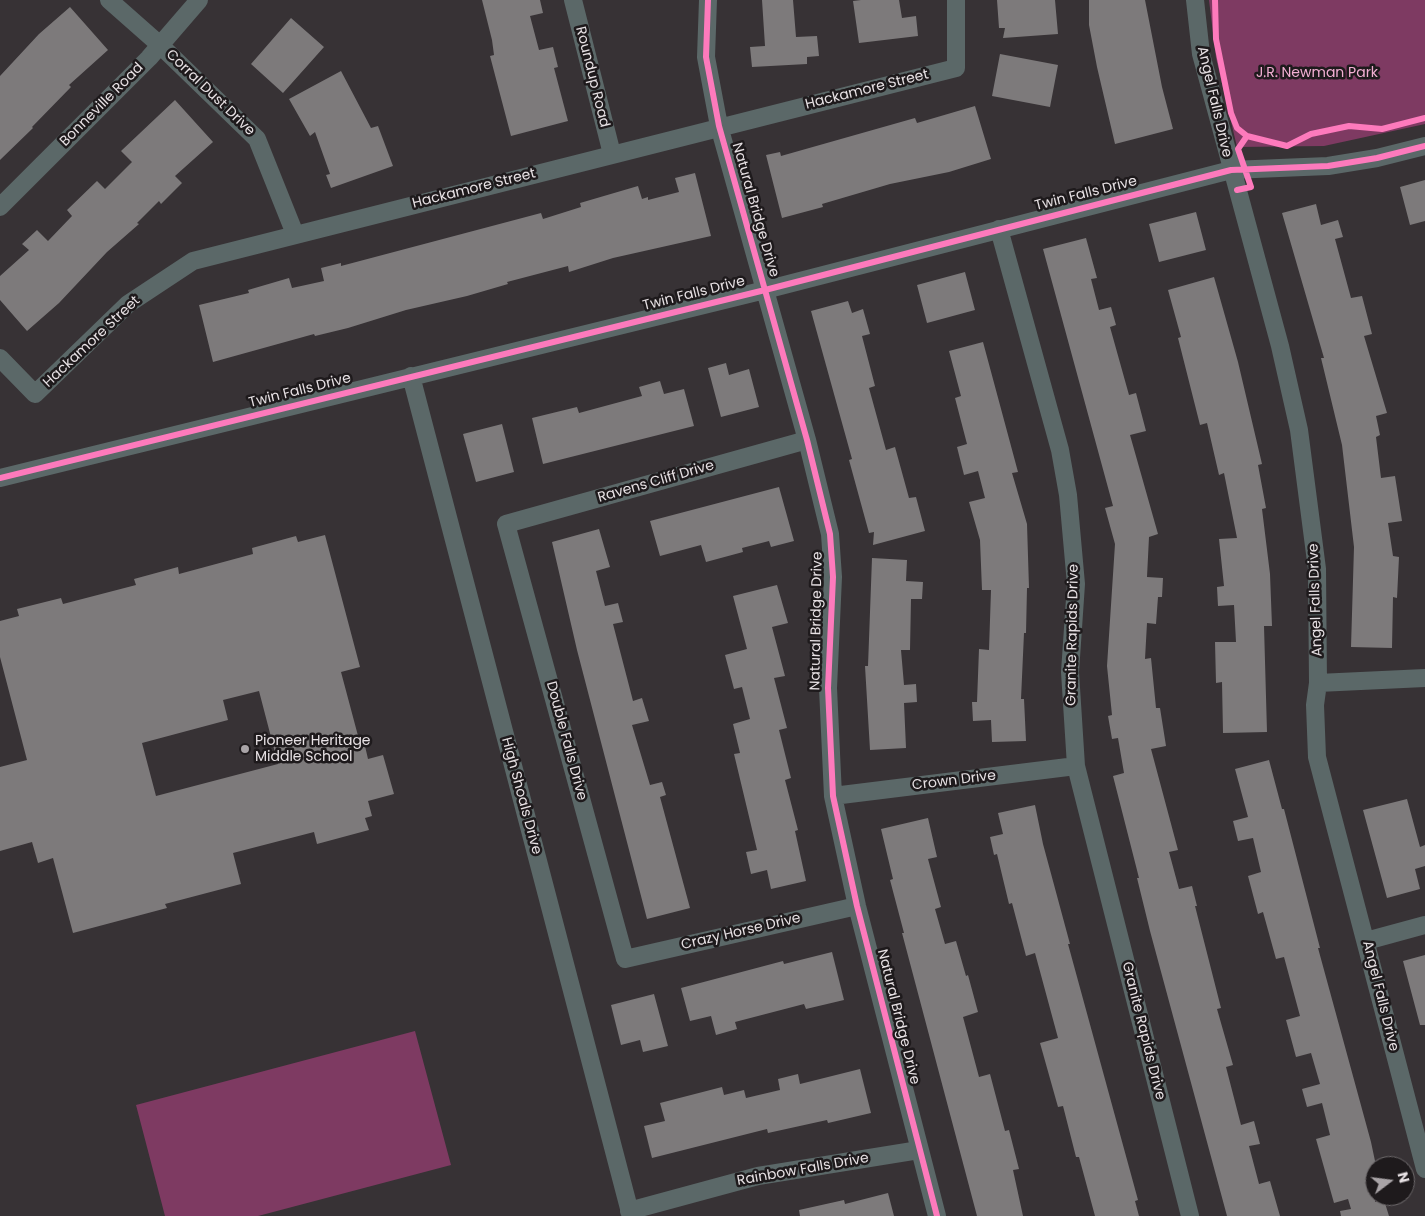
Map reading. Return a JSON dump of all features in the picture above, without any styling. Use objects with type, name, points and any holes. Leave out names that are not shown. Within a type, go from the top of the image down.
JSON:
[{"type":"street","name":"Corral Dust Drive","points":[[110,0],[160,45],[257,139],[295,234]]},
{"type":"street","name":"Bonneville Road","points":[[0,207],[160,45],[199,0]]},
{"type":"street","name":"Roundup Road","points":[[573,0],[612,154]]},
{"type":"street","name":"Natural Bridge Drive","points":[[708,0],[706,57],[719,126],[807,440],[830,534],[833,577],[828,688],[833,796],[857,906],[937,1216]]},
{"type":"street","name":"Hackamore Street","points":[[0,358],[35,394],[128,304],[193,261],[719,126],[956,68],[956,0]]},
{"type":"street","name":"Angel Falls Drive","points":[[1195,0],[1201,54],[1280,346],[1299,430],[1317,570],[1318,683],[1315,705],[1317,757],[1425,1169]]},
{"type":"street","name":"Twin Falls Drive","points":[[0,478],[765,290],[1231,170],[1328,166],[1377,158],[1425,146]]},
{"type":"street","name":"Granite Rapids Drive","points":[[999,229],[1060,450],[1068,495],[1076,584],[1070,672],[1076,766],[1190,1216]]},
{"type":"street","name":"High Shoals Drive","points":[[411,376],[630,1213]]},
{"type":"street","name":"Ravens Cliff Drive","points":[[506,524],[807,440]]},
{"type":"street","name":"Double Falls Drive","points":[[506,524],[626,959]]},
{"type":"street","points":[[1318,683],[1425,678]]},
{"type":"street","name":"Crown Drive","points":[[833,796],[1076,766]]},
{"type":"street","name":"Crazy Horse Drive","points":[[626,959],[857,906]]},
{"type":"street","points":[[1366,941],[1425,926]]},
{"type":"street","name":"Rainbow Falls Drive","points":[[630,1213],[758,1176],[919,1150]]},
{"type":"green space","name":"J.R. Newman Park","points":[[1209,0],[1425,0],[1425,124],[1324,146],[1237,147],[1216,58]]},
{"type":"green space","points":[[415,1031],[451,1165],[258,1216],[165,1216],[136,1105]]},
{"type":"building","points":[[482,0],[540,0],[543,13],[530,16],[539,50],[553,47],[558,67],[554,68],[568,121],[511,136],[490,56],[494,55],[492,40]]},
{"type":"building","points":[[762,0],[793,0],[796,37],[817,36],[819,56],[807,57],[807,64],[752,67],[750,47],[765,46]]},
{"type":"building","points":[[899,0],[902,18],[916,16],[918,36],[859,43],[853,1]]},
{"type":"building","points":[[997,0],[1055,0],[1058,34],[1003,38],[1005,28],[999,28]]},
{"type":"building","points":[[1089,0],[1145,0],[1162,87],[1173,129],[1115,144],[1089,25]]},
{"type":"building","points":[[70,7],[108,50],[69,85],[71,87],[0,160],[0,76],[39,34]]},
{"type":"building","points":[[291,18],[324,47],[283,93],[251,64]]},
{"type":"building","points":[[1000,54],[1058,65],[1050,107],[992,96]]},
{"type":"building","points":[[341,71],[371,128],[378,126],[393,166],[331,188],[326,175],[330,174],[315,132],[310,136],[289,99]]},
{"type":"building","points":[[175,100],[213,142],[175,176],[182,183],[161,204],[159,201],[137,223],[139,224],[107,252],[59,303],[27,331],[0,300],[0,276],[29,250],[22,244],[37,230],[48,241],[72,216],[67,210],[97,181],[105,189],[132,162],[121,151]]},
{"type":"building","points":[[975,106],[991,159],[949,172],[890,184],[822,204],[823,207],[782,218],[766,155],[780,152],[781,156],[915,118],[917,123]]},
{"type":"building","points":[[695,173],[711,236],[613,258],[569,272],[568,266],[507,282],[508,284],[467,296],[406,310],[348,328],[315,336],[314,334],[213,362],[199,305],[249,293],[248,290],[289,278],[292,288],[324,281],[321,268],[341,263],[341,266],[541,213],[543,219],[581,207],[580,203],[638,186],[642,199],[648,197],[648,200],[679,192],[675,178]]},
{"type":"building","points":[[1425,180],[1425,221],[1410,225],[1400,187]]},
{"type":"building","points":[[1316,204],[1321,225],[1338,220],[1343,237],[1335,239],[1351,298],[1362,296],[1372,334],[1364,336],[1387,413],[1376,416],[1380,435],[1376,437],[1381,478],[1395,476],[1402,521],[1388,523],[1393,556],[1399,557],[1397,598],[1393,597],[1392,648],[1351,647],[1354,547],[1342,445],[1321,358],[1324,358],[1282,213]]},
{"type":"building","points":[[1196,212],[1206,250],[1159,262],[1149,224]]},
{"type":"building","points":[[1086,238],[1097,278],[1091,279],[1099,310],[1111,307],[1116,325],[1110,327],[1129,395],[1136,393],[1146,431],[1130,435],[1158,534],[1149,537],[1147,577],[1163,578],[1162,597],[1158,597],[1156,624],[1147,623],[1145,659],[1151,658],[1156,708],[1160,708],[1166,746],[1151,749],[1178,850],[1169,852],[1179,889],[1192,886],[1197,906],[1195,906],[1221,1008],[1217,1009],[1233,1065],[1226,1067],[1241,1125],[1254,1121],[1260,1144],[1249,1146],[1259,1184],[1270,1181],[1280,1216],[1227,1216],[1150,931],[1137,878],[1139,878],[1113,776],[1124,773],[1118,738],[1112,739],[1108,716],[1112,715],[1107,666],[1115,544],[1105,508],[1113,506],[1043,249]]},
{"type":"building","points":[[965,272],[975,310],[927,323],[917,285]]},
{"type":"building","points":[[1214,277],[1238,362],[1262,464],[1258,465],[1266,508],[1262,509],[1270,574],[1272,626],[1264,626],[1267,732],[1223,733],[1222,682],[1216,683],[1215,642],[1236,642],[1234,605],[1218,606],[1217,587],[1224,586],[1219,539],[1237,538],[1224,473],[1219,475],[1207,423],[1200,425],[1178,338],[1181,337],[1168,290]]},
{"type":"building","points":[[848,301],[852,313],[863,309],[870,334],[862,336],[875,386],[869,388],[886,450],[895,447],[909,498],[916,497],[925,531],[873,545],[874,532],[869,533],[849,460],[852,459],[811,311]]},
{"type":"building","points":[[983,342],[1018,472],[1012,473],[1027,524],[1029,588],[1027,588],[1021,699],[1024,699],[1026,741],[992,742],[991,720],[973,721],[972,702],[977,702],[979,649],[989,650],[991,590],[982,590],[980,540],[969,502],[985,498],[978,471],[964,475],[957,447],[967,444],[955,398],[961,396],[949,351]]},
{"type":"building","points":[[726,363],[729,375],[749,369],[759,407],[721,417],[708,368]]},
{"type":"building","points":[[660,381],[664,394],[684,389],[694,426],[543,464],[532,418],[577,407],[579,413],[642,396],[639,387]]},
{"type":"building","points":[[502,424],[514,472],[476,482],[463,434]]},
{"type":"building","points":[[779,487],[794,541],[771,547],[769,541],[742,548],[743,552],[706,562],[701,545],[660,556],[650,521]]},
{"type":"building","points":[[599,529],[610,567],[596,571],[605,606],[618,603],[623,622],[613,624],[633,701],[642,698],[649,721],[632,725],[650,785],[662,782],[666,795],[660,797],[690,908],[647,919],[577,650],[552,542]]},
{"type":"building","name":"Pioneer Heritage Middle School","points":[[325,535],[360,667],[341,672],[361,747],[365,746],[368,759],[383,755],[394,794],[368,801],[372,816],[365,818],[369,830],[317,844],[314,832],[233,853],[241,884],[165,904],[167,908],[73,933],[53,858],[38,863],[32,842],[0,851],[0,767],[27,760],[0,657],[0,621],[19,616],[17,609],[61,598],[63,604],[136,585],[134,579],[178,567],[179,574],[253,554],[252,548],[296,536],[298,542]],"holes":[[[259,691],[278,764],[156,796],[142,743],[228,720],[223,700]]]},
{"type":"building","points":[[872,558],[907,560],[906,581],[923,582],[922,599],[911,599],[910,650],[901,650],[904,685],[916,684],[917,702],[904,703],[906,748],[870,750],[865,666],[868,666]]},
{"type":"building","points":[[777,585],[788,623],[772,627],[785,676],[774,678],[787,728],[779,730],[791,778],[785,780],[798,830],[795,831],[806,881],[771,889],[767,870],[751,874],[746,852],[757,850],[734,754],[740,753],[733,724],[750,719],[742,687],[734,689],[725,655],[747,649],[733,596]]},
{"type":"building","points":[[1269,760],[1282,809],[1284,809],[1320,948],[1318,948],[1371,1142],[1374,1156],[1365,1156],[1365,1206],[1386,1206],[1389,1216],[1341,1216],[1340,1211],[1351,1209],[1348,1199],[1334,1203],[1316,1139],[1330,1135],[1322,1103],[1307,1107],[1302,1089],[1320,1084],[1311,1053],[1296,1057],[1286,1020],[1300,1016],[1284,957],[1276,959],[1263,912],[1258,914],[1248,876],[1261,872],[1253,838],[1238,841],[1233,821],[1248,817],[1235,769]]},
{"type":"building","points":[[1407,799],[1420,847],[1425,845],[1425,866],[1415,869],[1420,889],[1387,898],[1363,810]]},
{"type":"building","points":[[1035,805],[1043,844],[1070,944],[1068,944],[1138,1200],[1135,1201],[1139,1216],[1095,1216],[1079,1157],[1076,1157],[1063,1106],[1058,1107],[1040,1043],[1058,1038],[1035,953],[1026,956],[1012,903],[1009,904],[997,854],[994,855],[990,837],[1003,834],[998,813]]},
{"type":"building","points":[[928,818],[937,857],[928,859],[941,907],[935,909],[945,944],[956,941],[966,976],[968,975],[978,1012],[963,1017],[979,1077],[990,1074],[1005,1131],[1009,1130],[1019,1169],[1013,1170],[1023,1216],[977,1216],[902,933],[904,933],[890,880],[893,879],[881,829]]},
{"type":"building","points":[[832,952],[844,1000],[806,1009],[804,1004],[735,1022],[737,1029],[716,1035],[711,1016],[690,1021],[681,988],[783,961],[784,964]]},
{"type":"building","points":[[1425,955],[1425,1025],[1420,1025],[1403,961]]},
{"type":"building","points":[[654,994],[668,1046],[643,1052],[640,1040],[621,1045],[611,1005]]},
{"type":"building","points":[[860,1069],[871,1113],[828,1123],[827,1120],[768,1133],[767,1129],[652,1158],[644,1126],[665,1121],[660,1103],[722,1087],[724,1095],[744,1090],[746,1098],[780,1090],[778,1079],[798,1074],[800,1084]]},
{"type":"building","points":[[888,1193],[894,1216],[800,1216],[799,1210],[844,1200],[845,1204]]},
{"type":"cycle path","points":[[708,0],[706,57],[719,126],[807,440],[830,534],[833,577],[828,688],[833,796],[857,906],[937,1216]]},
{"type":"cycle path","points":[[1215,0],[1216,39],[1231,113],[1237,128],[1247,136],[1287,146],[1311,134],[1349,126],[1382,129],[1425,118]]},
{"type":"cycle path","points":[[1237,190],[1251,187],[1238,149],[1247,136]]},
{"type":"cycle path","points":[[0,478],[765,290],[1231,170],[1328,166],[1377,158],[1425,146]]},
{"type":"place","name":"Pioneer Heritage Middle School","points":[[245,749]]}]
